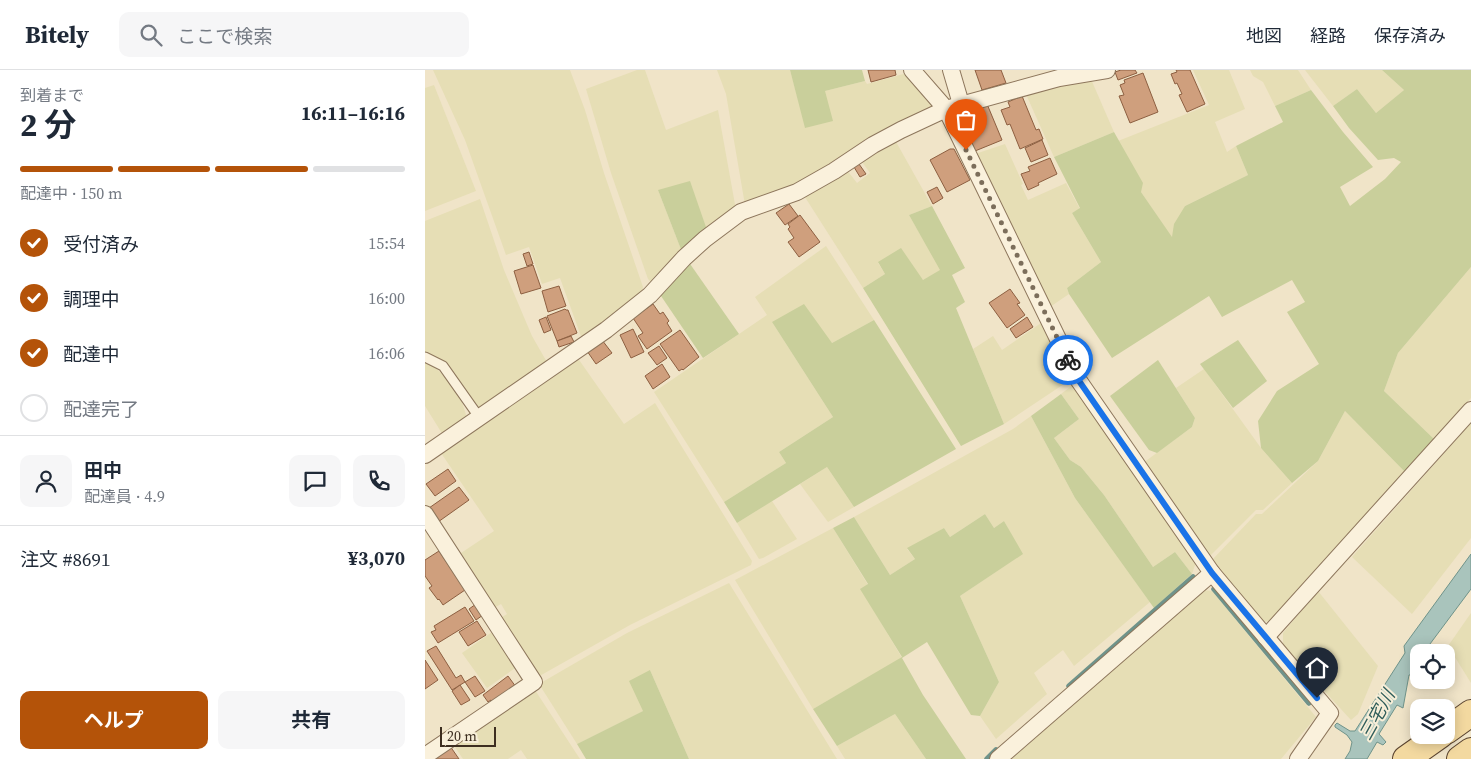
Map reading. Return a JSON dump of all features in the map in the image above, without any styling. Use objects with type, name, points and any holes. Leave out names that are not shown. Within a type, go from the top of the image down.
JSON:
[{"type":"main road","points":[[1455,725],[1471,713]]},
{"type":"main road","points":[[1406,759],[1427,744]]},
{"type":"main road","points":[[1460,759],[1471,751]]},
{"type":"street","points":[[912,70],[954,107]]},
{"type":"street","points":[[951,70],[954,107],[1077,378],[1212,573],[1330,713],[1297,759]]},
{"type":"street","points":[[425,455],[606,330],[650,295],[684,258],[705,239],[741,212],[797,192],[834,171],[873,145],[954,107],[1059,78],[1107,70]]},
{"type":"street","points":[[1266,637],[1471,410]]},
{"type":"street","points":[[425,514],[534,682],[425,756]]},
{"type":"street","points":[[998,759],[1212,573]]},
{"type":"lane","points":[[425,357],[443,366],[479,417]]},
{"type":"shaded area","points":[[433,70],[570,70],[643,287],[641,296],[582,339],[560,278],[542,284],[529,247],[506,255],[465,140]]},
{"type":"shaded area","points":[[637,70],[645,70],[666,130],[718,110],[736,210],[707,230],[658,190],[682,252],[651,282],[648,279],[611,173],[586,89]]},
{"type":"shaded area","points":[[717,70],[790,70],[806,128],[825,91],[865,81],[867,84],[907,73],[932,104],[931,111],[796,185],[745,205],[726,94]]},
{"type":"shaded area","points":[[1193,70],[1229,70],[1245,109],[1215,122],[1227,152],[1236,146],[1248,175],[1185,206],[1172,238],[1141,192],[1118,141],[1209,105]]},
{"type":"shaded area","points":[[1250,70],[1298,70],[1311,90],[1275,106],[1263,82],[1253,76]]},
{"type":"shaded area","points":[[1305,70],[1382,70],[1404,90],[1376,113],[1357,89],[1333,106]]},
{"type":"shaded area","points":[[1090,77],[1114,132],[1054,157],[1025,92]]},
{"type":"shaded area","points":[[434,85],[476,191],[425,211],[425,88]]},
{"type":"shaded area","points":[[895,140],[932,206],[909,215],[941,270],[924,280],[878,263],[885,274],[863,288],[803,194],[846,169],[857,183],[870,173],[860,159]]},
{"type":"shaded area","points":[[1005,144],[1028,200],[1066,183],[1080,209],[1072,213],[1101,262],[1067,288],[1069,294],[1047,309],[975,154]]},
{"type":"shaded area","points":[[480,199],[504,270],[532,336],[548,364],[480,410],[444,362],[435,357],[435,367],[449,381],[462,402],[467,418],[443,435],[425,406],[425,221]]},
{"type":"shaded area","points":[[826,246],[874,320],[832,343],[772,322],[833,417],[779,452],[786,463],[724,502],[654,392],[767,315],[755,297]]},
{"type":"shaded area","points":[[1471,267],[1471,398],[1434,439],[1384,391],[1398,353]]},
{"type":"shaded area","points":[[1041,323],[1067,377],[1067,382],[1004,424],[973,349],[993,336],[1002,350]]},
{"type":"shaded area","points":[[577,357],[624,424],[655,403],[752,561],[751,565],[630,625],[536,678],[499,619],[507,614],[501,604],[492,609],[458,555],[494,531],[439,450]]},
{"type":"shaded area","points":[[1204,369],[1261,448],[1292,483],[1263,510],[1256,510],[1209,557],[1143,463],[1192,427],[1195,418],[1176,388]]},
{"type":"shaded area","points":[[1074,384],[1196,562],[1192,574],[1175,552],[1153,567],[1104,495],[1081,467],[1070,460],[1054,438],[1079,419],[1061,394]]},
{"type":"shaded area","points":[[1345,411],[1405,472],[1272,621],[1262,622],[1212,560],[1256,514],[1262,514],[1318,461]]},
{"type":"shaded area","points":[[1031,416],[1075,498],[1150,602],[1074,666],[1063,650],[1034,673],[1047,694],[996,739],[980,716],[999,682],[960,596],[1022,554],[1004,521],[994,528],[985,514],[950,537],[944,528],[907,549],[915,559],[890,575],[854,517],[1013,429]]},
{"type":"shaded area","points":[[1471,423],[1471,538],[1412,614],[1352,557]]},
{"type":"shaded area","points":[[827,467],[854,507],[828,522],[800,484]]},
{"type":"shaded area","points":[[772,501],[797,539],[759,559],[737,523]]},
{"type":"shaded area","points":[[833,528],[868,585],[861,589],[902,658],[813,709],[735,580]]},
{"type":"shaded area","points":[[729,583],[837,759],[689,759],[650,670],[643,711],[577,744],[539,684],[627,633]]},
{"type":"shaded area","points":[[1203,590],[1212,591],[1316,717],[1281,759],[1011,759]]},
{"type":"shaded area","points":[[1318,591],[1378,666],[1358,714],[1351,720],[1283,646],[1283,633]]},
{"type":"shaded area","points":[[1471,613],[1471,683],[1455,657],[1455,644],[1449,644]]},
{"type":"shaded area","points":[[495,630],[518,666],[487,688],[462,653]]},
{"type":"shaded area","points":[[533,687],[580,759],[527,759],[521,750],[508,759],[463,759],[453,744]]},
{"type":"shaded area","points":[[895,714],[926,759],[845,759],[837,746]]},
{"type":"green space","points":[[790,70],[862,70],[865,81],[825,91],[833,121],[805,128]]},
{"type":"green space","points":[[1382,70],[1471,70],[1471,267],[1398,353],[1384,391],[1434,439],[1405,472],[1345,411],[1318,461],[1292,483],[1261,448],[1258,421],[1277,391],[1319,364],[1287,312],[1305,302],[1292,280],[1222,317],[1209,296],[1112,358],[1069,294],[1067,288],[1101,262],[1072,213],[1080,208],[1054,157],[1114,132],[1143,183],[1141,192],[1172,237],[1174,224],[1185,206],[1248,175],[1236,146],[1283,122],[1275,106],[1311,90],[1373,167],[1340,187],[1350,206],[1385,179],[1401,162],[1394,158],[1378,160],[1349,128],[1333,106],[1357,89],[1376,113],[1404,90]]},
{"type":"green space","points":[[690,181],[707,230],[682,252],[658,190]]},
{"type":"green space","points":[[932,206],[965,268],[952,275],[965,302],[956,308],[1004,424],[961,446],[863,288],[885,274],[878,262],[901,248],[923,280],[940,270],[909,215]]},
{"type":"green space","points":[[688,261],[739,334],[703,358],[659,293]]},
{"type":"green space","points":[[804,304],[832,343],[874,320],[956,449],[854,507],[827,467],[737,523],[724,502],[786,463],[779,452],[833,417],[772,322]]},
{"type":"green space","points":[[1238,340],[1267,381],[1233,408],[1200,364]]},
{"type":"green space","points":[[1158,360],[1195,418],[1192,427],[1157,453],[1149,450],[1110,396]]},
{"type":"green space","points":[[1061,394],[1079,419],[1054,438],[1070,460],[1081,467],[1104,495],[1153,567],[1175,552],[1192,574],[1154,608],[1075,498],[1031,416]]},
{"type":"green space","points":[[985,514],[994,528],[1004,521],[1023,554],[960,596],[999,682],[980,716],[971,715],[927,642],[902,658],[923,695],[966,759],[926,759],[895,714],[837,746],[813,709],[902,657],[860,589],[868,584],[833,528],[854,517],[890,575],[915,559],[907,548],[944,528],[950,537]]},
{"type":"green space","points":[[650,670],[689,759],[586,759],[577,744],[643,711],[629,681]]},
{"type":"water","name":"三宅川","points":[[1471,554],[1471,589],[1430,644],[1410,644],[1410,675],[1403,708],[1397,705],[1379,734],[1386,742],[1383,745],[1377,742],[1367,759],[1345,759],[1350,751],[1352,742],[1335,725],[1337,723],[1350,731],[1355,731],[1405,653],[1404,646]]},
{"type":"building","points":[[868,70],[895,70],[896,75],[871,82]]},
{"type":"building","points":[[975,70],[1001,70],[1006,83],[982,90]]},
{"type":"building","points":[[1135,70],[1137,73],[1118,80],[1115,72]]},
{"type":"building","points":[[1176,70],[1190,70],[1205,104],[1187,112],[1179,95],[1182,94],[1171,74],[1177,72]]},
{"type":"building","points":[[1143,73],[1158,112],[1130,123],[1119,96],[1124,95],[1120,85],[1125,83],[1124,80]]},
{"type":"building","points":[[1022,96],[1036,130],[1039,129],[1043,139],[1020,149],[1010,124],[1007,125],[1001,110],[1010,107],[1008,102]]},
{"type":"building","points":[[987,104],[1002,140],[975,151],[963,121],[965,120],[962,111],[972,107],[973,110]]},
{"type":"building","points":[[1042,140],[1048,155],[1031,162],[1025,148]]},
{"type":"building","points":[[950,149],[954,149],[970,180],[947,192],[930,160]]},
{"type":"building","points":[[1050,158],[1057,174],[1028,190],[1021,174],[1030,171],[1028,167]]},
{"type":"building","points":[[859,164],[866,174],[860,177],[854,167]]},
{"type":"building","points":[[937,187],[943,198],[933,204],[927,192]]},
{"type":"building","points":[[789,204],[798,216],[785,225],[776,213]]},
{"type":"building","points":[[800,215],[820,242],[799,257],[788,242],[794,238],[788,229],[790,227],[788,224]]},
{"type":"building","points":[[529,252],[533,264],[527,266],[523,254]]},
{"type":"building","points":[[533,265],[541,288],[521,294],[514,271]]},
{"type":"building","points":[[559,286],[566,306],[548,312],[542,291]]},
{"type":"building","points":[[1010,289],[1020,303],[1017,304],[1025,315],[1007,328],[989,303]]},
{"type":"building","points":[[653,304],[660,314],[663,312],[669,321],[667,323],[672,331],[647,349],[638,336],[643,333],[633,318]]},
{"type":"building","points":[[565,309],[568,310],[577,333],[557,341],[547,316]]},
{"type":"building","points":[[546,317],[551,330],[544,333],[539,320]]},
{"type":"building","points":[[1027,317],[1033,327],[1016,338],[1010,329]]},
{"type":"building","points":[[633,329],[644,352],[631,358],[620,335]]},
{"type":"building","points":[[680,330],[699,357],[679,371],[660,344]]},
{"type":"building","points":[[571,336],[574,342],[559,347],[557,341]]},
{"type":"building","points":[[602,340],[612,353],[596,364],[587,351]]},
{"type":"building","points":[[659,346],[667,358],[657,365],[648,353]]},
{"type":"building","points":[[662,364],[670,377],[653,389],[645,376]]},
{"type":"building","points":[[448,469],[456,481],[435,496],[426,484]]},
{"type":"building","points":[[459,487],[469,500],[438,522],[429,508]]},
{"type":"building","points":[[439,551],[465,590],[443,605],[429,588],[432,586],[425,576],[425,560]]},
{"type":"building","points":[[476,604],[483,615],[476,620],[469,609]]},
{"type":"building","points":[[465,607],[474,621],[438,643],[431,632],[436,630],[434,626]]},
{"type":"building","points":[[477,621],[486,635],[468,646],[459,632]]},
{"type":"building","points":[[436,646],[456,678],[461,675],[465,682],[452,690],[427,651]]},
{"type":"building","points":[[425,660],[438,680],[425,689]]},
{"type":"building","points":[[475,676],[485,691],[475,697],[465,682]]},
{"type":"building","points":[[508,676],[516,687],[493,704],[491,700],[488,702],[483,695]]},
{"type":"building","points":[[460,685],[470,700],[461,705],[452,691]]},
{"type":"building","points":[[450,746],[459,759],[432,759]]},
{"type":"waterway","points":[[1069,686],[1193,577]]},
{"type":"waterway","points":[[1214,589],[1309,703]]},
{"type":"waterway","points":[[987,759],[996,750]]},
{"type":"way so far","points":[[966,150],[1068,360]]},
{"type":"route","points":[[1068,360],[1077,378],[1212,573],[1317,698]]}]
